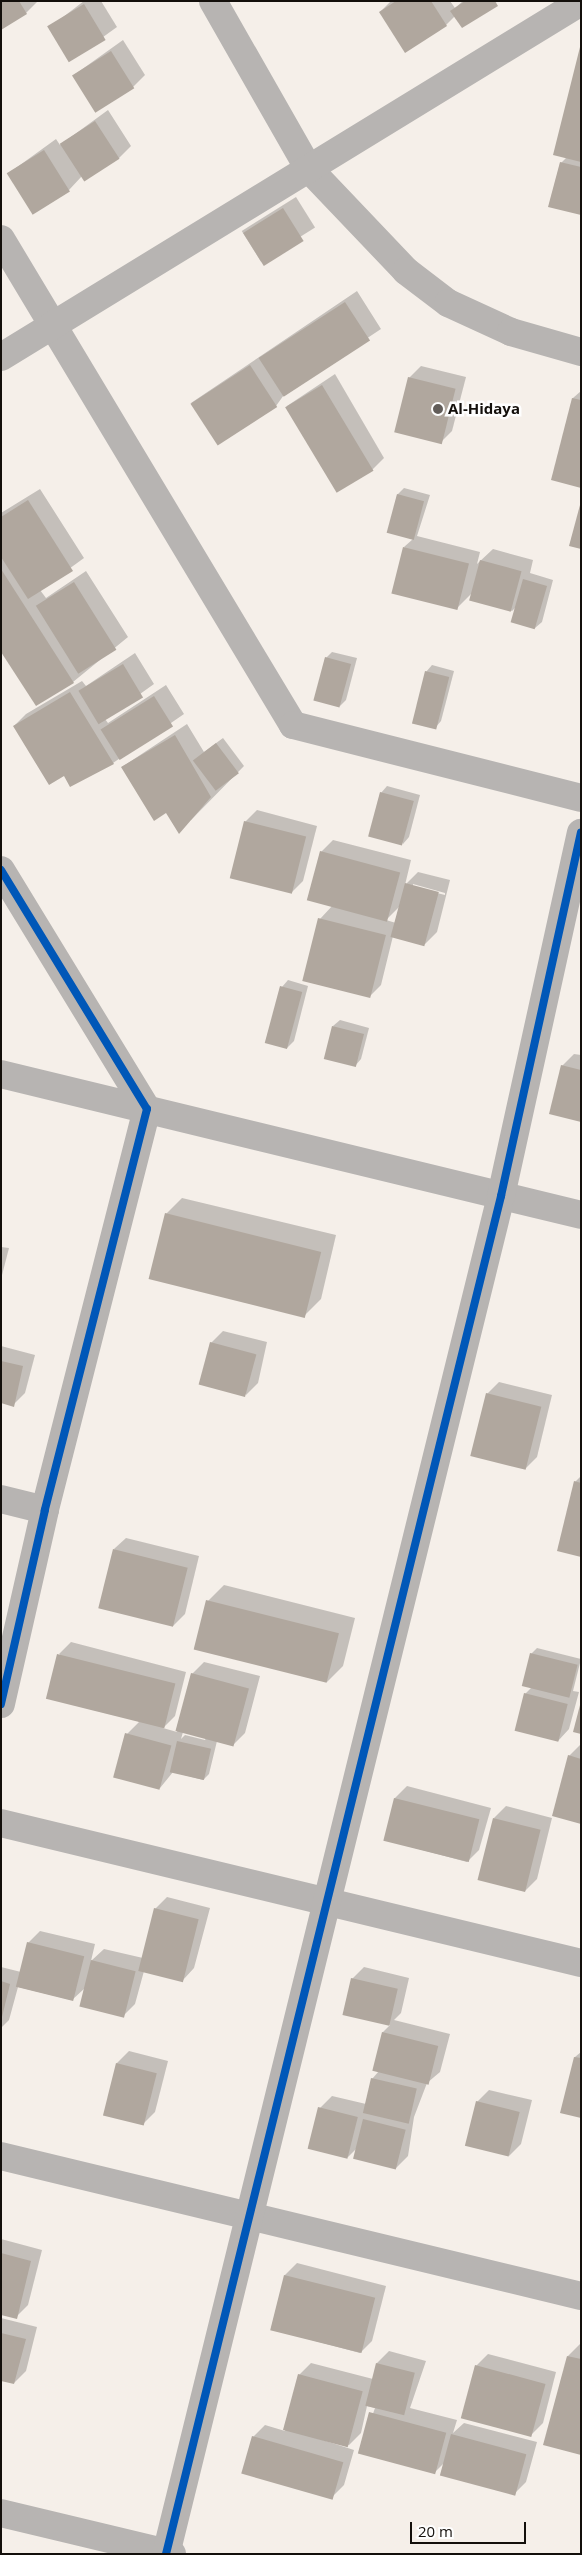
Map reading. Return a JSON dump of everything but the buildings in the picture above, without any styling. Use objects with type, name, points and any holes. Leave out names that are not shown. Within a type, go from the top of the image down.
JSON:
[{"type":"street","points":[[213,1],[309,169],[406,271],[448,303],[511,332],[581,352]]},
{"type":"street","points":[[1,357],[581,2]]},
{"type":"street","points":[[1,239],[54,324],[292,725],[581,798]]},
{"type":"street","points":[[1,2513],[168,2553],[246,2216],[501,1196],[581,833]]},
{"type":"street","points":[[1,870],[147,1110],[45,1510],[1,1704]]},
{"type":"street","points":[[1,1074],[581,1216]]},
{"type":"street","points":[[1,1499],[45,1510]]},
{"type":"street","points":[[1,1823],[581,1964]]},
{"type":"street","points":[[1,2156],[581,2296]]},
{"type":"cycle path","points":[[166,2554],[501,1196],[581,833]]},
{"type":"cycle path","points":[[1,870],[147,1109],[45,1510],[1,1704]]},
{"type":"place","name":"Al-Hidaya","points":[[438,409]]}]
